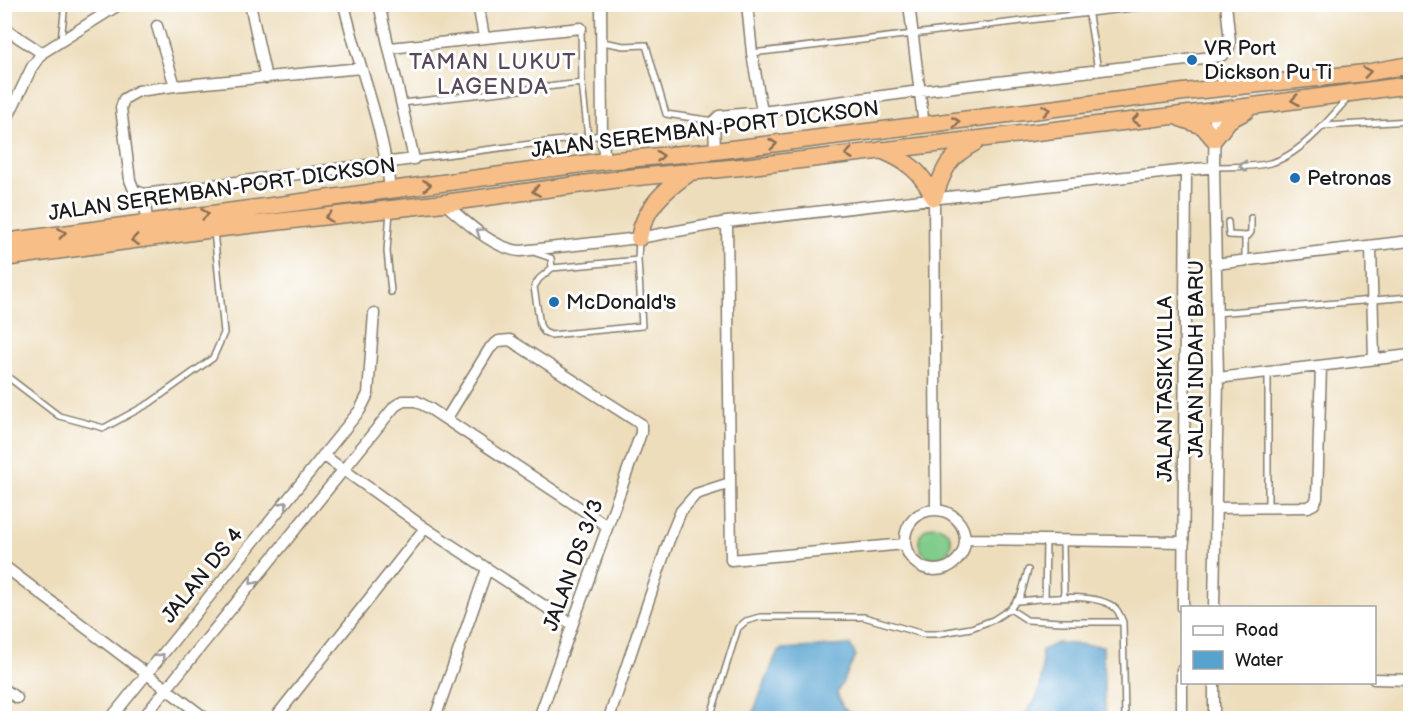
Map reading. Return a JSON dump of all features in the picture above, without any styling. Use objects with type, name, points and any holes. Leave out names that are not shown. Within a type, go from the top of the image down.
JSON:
[{"type":"highway","name":"JALAN SEREMBAN-PORT DICKSON","points":[[4,242],[604,161],[715,151],[1184,92],[1365,73],[1410,65]]},
{"type":"highway","points":[[1184,92],[1199,99],[1215,111],[1223,102],[1249,85]]},
{"type":"highway","name":"JALAN SEREMBAN-PORT DICKSON","points":[[4,258],[214,229],[372,212],[627,178],[1173,116],[1410,85]]},
{"type":"highway","points":[[1173,116],[1203,126],[1214,139],[1229,120],[1260,105]]},
{"type":"highway","points":[[907,147],[916,140],[924,126],[953,142]]},
{"type":"highway","points":[[934,198],[942,175],[957,152],[984,138]]},
{"type":"highway","points":[[881,150],[912,166],[923,177],[934,198]]},
{"type":"highway","points":[[594,183],[601,174],[604,161],[627,178]]},
{"type":"highway","points":[[639,238],[641,224],[657,200],[665,190],[691,171]]},
{"type":"highway","points":[[372,212],[383,205],[390,190],[400,201],[409,206]]},
{"type":"street","points":[[4,124],[32,67],[42,53],[120,4]]},
{"type":"street","points":[[250,4],[267,78]]},
{"type":"street","points":[[344,4],[374,107],[387,164],[390,190]]},
{"type":"street","points":[[361,68],[175,86],[138,92],[124,99],[121,108],[130,180],[137,192],[144,194],[414,159],[379,4]]},
{"type":"street","points":[[478,4],[484,38]]},
{"type":"street","points":[[601,4],[604,161]]},
{"type":"street","points":[[747,4],[762,112]]},
{"type":"street","points":[[909,4],[924,126]]},
{"type":"street","points":[[715,151],[714,121],[719,116],[1221,56],[1228,51],[1230,42],[1226,4]]},
{"type":"street","points":[[157,26],[175,86]]},
{"type":"street","points":[[4,28],[42,53]]},
{"type":"street","points":[[390,48],[581,28]]},
{"type":"street","name":"JALAN INDAH BARU","points":[[1214,606],[1218,378],[1215,111]]},
{"type":"street","points":[[444,203],[474,228],[510,251],[521,251],[639,238],[726,222],[1214,167]]},
{"type":"street","name":"JALAN TASIK VILLA","points":[[1183,606],[1186,170]]},
{"type":"street","points":[[144,194],[147,221]]},
{"type":"street","points":[[934,198],[936,510]]},
{"type":"street","points":[[726,222],[731,560],[905,544]]},
{"type":"street","points":[[1215,264],[1410,241]]},
{"type":"street","points":[[1371,247],[1374,359]]},
{"type":"street","name":"JALAN DS 4","points":[[111,718],[360,410],[368,394],[374,313]]},
{"type":"street","name":"JALAN DS 3/3","points":[[447,418],[490,348],[499,341],[510,340],[641,424],[640,433],[539,718]]},
{"type":"street","points":[[1218,378],[1410,355]]},
{"type":"street","points":[[1216,508],[1308,507],[1314,504],[1317,498],[1321,366]]},
{"type":"street","name":"JALAN DS 4","points":[[144,718],[342,470],[395,406],[403,401],[416,401],[447,418],[607,526]]},
{"type":"street","points":[[323,455],[425,528],[572,624]]},
{"type":"street","points":[[609,718],[669,540],[681,511],[696,495],[730,483]]},
{"type":"street","points":[[936,510],[945,512],[959,523],[965,539],[959,559],[942,570],[932,570],[914,562],[905,544],[905,534],[909,524],[925,512],[936,510]]},
{"type":"street","points":[[275,718],[425,528]]},
{"type":"street","points":[[965,539],[1184,542]]},
{"type":"street","points":[[4,566],[205,718]]},
{"type":"street","points":[[435,718],[487,569]]},
{"type":"street","points":[[1376,679],[1410,680]]},
{"type":"street","points":[[1182,684],[1182,718]]},
{"type":"street","points":[[1214,684],[1214,718]]},
{"type":"street","points":[[4,689],[17,698]]},
{"type":"lane","points":[[61,41],[65,4]]},
{"type":"lane","points":[[1087,4],[1098,70]]},
{"type":"lane","points":[[752,53],[1166,4]]},
{"type":"lane","points":[[581,28],[582,82],[588,137]]},
{"type":"lane","points":[[600,42],[624,46],[646,45],[666,114],[714,121]]},
{"type":"lane","points":[[402,103],[582,82]]},
{"type":"lane","points":[[1214,167],[1272,163],[1311,138],[1353,92]]},
{"type":"lane","points":[[1324,126],[1410,121]]},
{"type":"lane","points":[[414,159],[602,135]]},
{"type":"lane","points":[[390,209],[387,251],[391,292]]},
{"type":"lane","points":[[1228,222],[1229,234],[1248,236],[1251,232],[1251,219]]},
{"type":"lane","points":[[4,374],[59,416],[104,428],[150,403],[213,358],[224,333],[214,229]]},
{"type":"lane","points":[[1245,236],[1245,260]]},
{"type":"lane","points":[[638,260],[552,268],[539,279],[534,287],[540,325],[544,332],[551,335],[642,326],[639,238]]},
{"type":"lane","points":[[521,251],[551,258],[552,268]]},
{"type":"lane","points":[[1216,313],[1410,297]]},
{"type":"lane","points":[[1268,372],[1268,507]]},
{"type":"lane","points":[[1045,598],[1046,540]]},
{"type":"lane","points":[[1063,540],[1064,598]]},
{"type":"lane","points":[[710,718],[738,628],[746,621],[760,617],[864,617],[906,630],[936,634],[970,628],[993,620],[1010,609],[1017,601],[1025,584],[1028,570]]},
{"type":"lane","points":[[1017,601],[1045,598],[1099,600],[1116,609],[1123,622],[1125,718]]},
{"type":"lane","points":[[1010,609],[1027,620],[1123,622]]},
{"type":"green space","points":[[935,526],[946,531],[951,542],[946,553],[935,558],[924,553],[919,542],[924,531]]},
{"type":"water","points":[[1057,643],[1103,646],[1105,718],[1020,718],[1028,711],[1038,695],[1042,650]]},
{"type":"water","points":[[850,645],[856,656],[837,693],[843,708],[859,718],[751,718],[776,655],[782,649]]},
{"type":"place","name":"VR Port Dickson Pu Ti","points":[[1192,60]]},
{"type":"place","name":"Petronas","points":[[1295,178]]},
{"type":"place","name":"McDonald's","points":[[554,302]]},
{"type":"district","name":"TAMAN LUKUT LAGENDA","points":[[493,74]]}]
